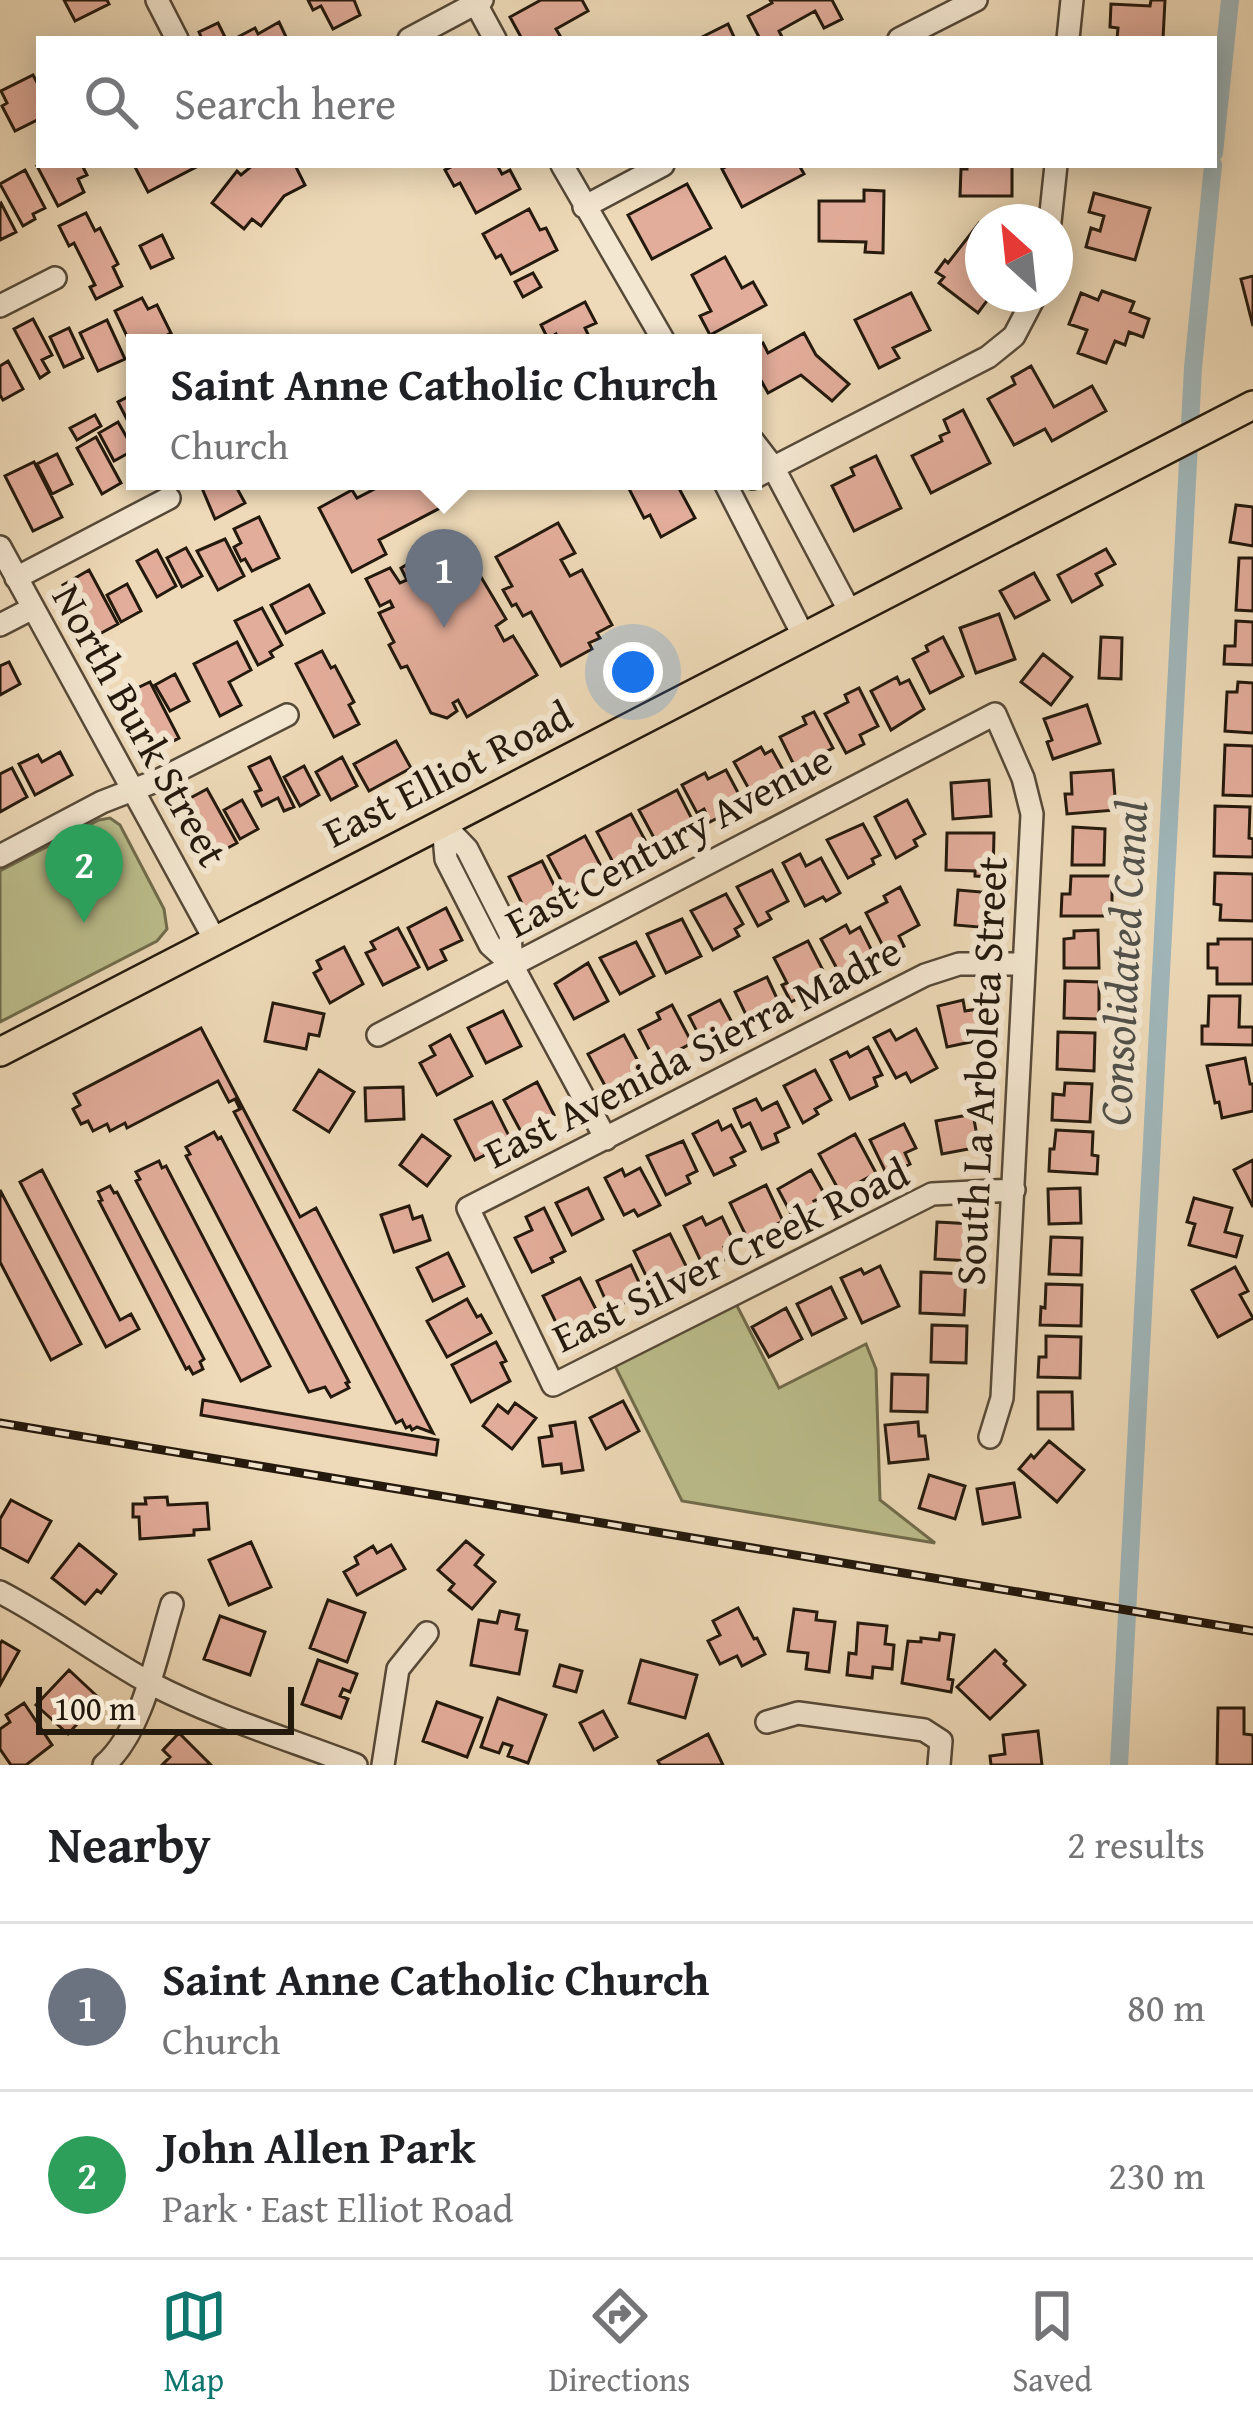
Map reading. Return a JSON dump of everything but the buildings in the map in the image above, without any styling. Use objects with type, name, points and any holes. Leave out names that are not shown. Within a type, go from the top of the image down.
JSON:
[{"type":"main road","name":"East Elliot Road","points":[[0,1052],[1253,405]]},
{"type":"street","points":[[157,0],[175,36]]},
{"type":"street","points":[[904,36],[976,0]]},
{"type":"street","points":[[1068,36],[1072,0]]},
{"type":"street","points":[[416,36],[479,2],[494,36]]},
{"type":"street","points":[[564,168],[660,334]]},
{"type":"street","points":[[584,207],[657,168]]},
{"type":"street","points":[[1052,204],[1055,168]]},
{"type":"street","points":[[0,306],[55,278]]},
{"type":"street","points":[[762,470],[988,357],[1014,336],[1027,312]]},
{"type":"street","points":[[749,490],[803,635]]},
{"type":"street","points":[[754,490],[850,612]]},
{"type":"street","points":[[16,578],[170,498]]},
{"type":"street","name":"North Burk Street","points":[[0,547],[215,940]]},
{"type":"street","points":[[0,625],[33,608]]},
{"type":"street","name":"South La Arboleta Street","points":[[990,1437],[1002,1398],[1032,814],[1023,778],[994,714]]},
{"type":"street","name":"East Century Avenue","points":[[378,1034],[994,714]]},
{"type":"street","points":[[0,856],[102,802],[287,716]]},
{"type":"street","points":[[443,824],[467,849],[510,934],[512,965],[606,1138]]},
{"type":"street","name":"East Avenida Sierra Madre","points":[[553,1385],[468,1208],[925,975],[959,964],[1024,964]]},
{"type":"street","name":"East Silver Creek Road","points":[[553,1385],[932,1194],[1014,1190]]},
{"type":"street","points":[[0,1592],[148,1682],[356,1765]]},
{"type":"street","points":[[104,1765],[135,1720],[172,1604]]},
{"type":"street","points":[[383,1765],[398,1669],[427,1633]]},
{"type":"street","points":[[766,1722],[799,1713],[924,1730],[941,1741],[939,1765]]},
{"type":"green space","points":[[110,818],[120,825],[164,909],[167,929],[157,941],[0,1022],[0,871]]},
{"type":"green space","points":[[732,1296],[779,1388],[866,1344],[876,1369],[880,1500],[935,1543],[682,1501],[611,1358]]},
{"type":"waterway","name":"Consolidated Canal","points":[[1217,124],[1230,0]]},
{"type":"waterway","name":"Consolidated Canal","points":[[1119,1765],[1193,368],[1213,168]]},
{"type":"railway","points":[[0,1423],[1253,1631]]},
{"type":"place","name":"Saint Anne Catholic Church","points":[[444,628]]},
{"type":"place","name":"John Allen Park","points":[[84,923]]}]
